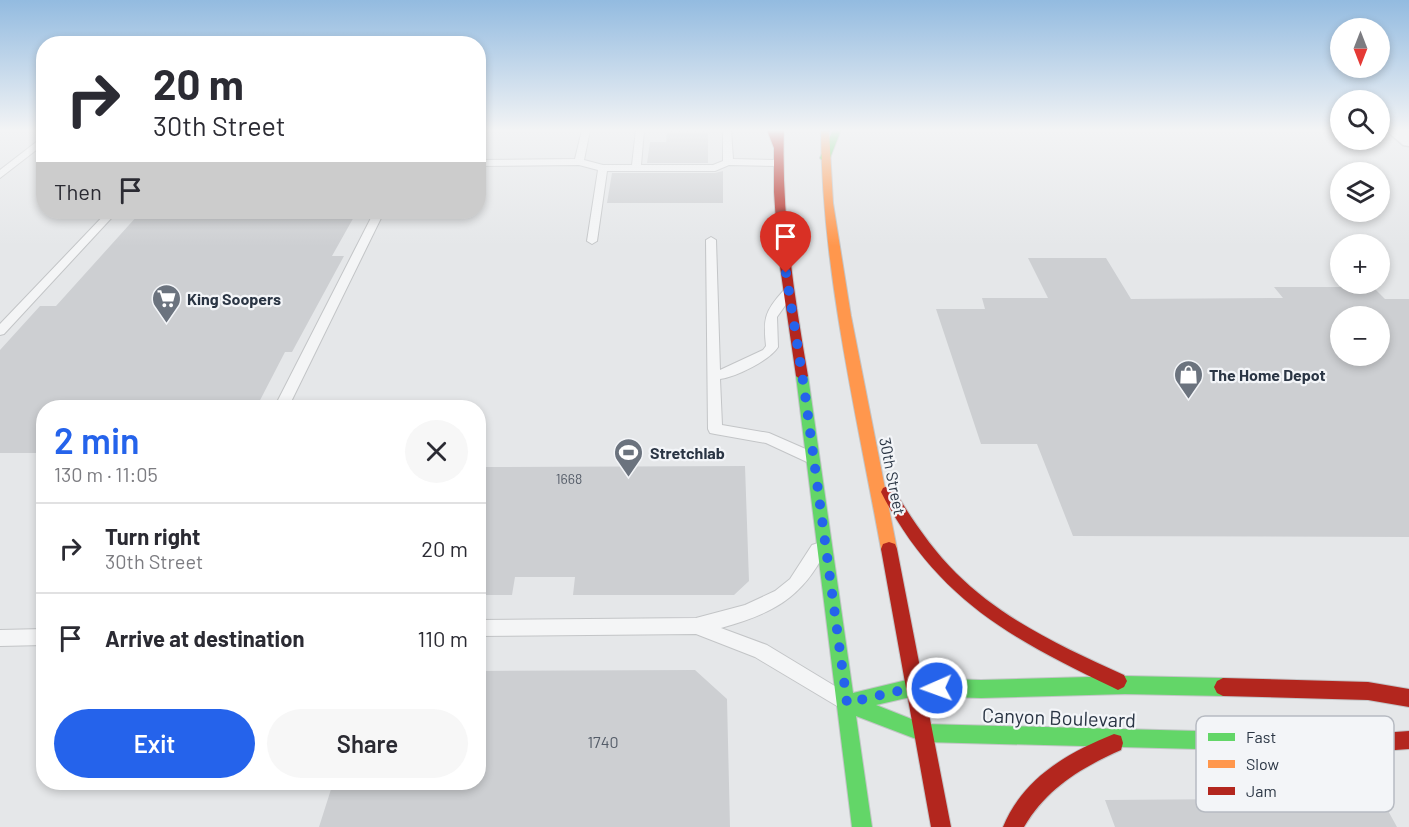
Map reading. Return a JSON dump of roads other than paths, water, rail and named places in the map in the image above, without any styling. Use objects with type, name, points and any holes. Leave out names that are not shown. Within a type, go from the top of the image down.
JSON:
[{"type":"main road","points":[[777,169],[788,293],[804,387],[862,827]]},
{"type":"main road","name":"30th Street","points":[[826,169],[830,214],[845,316],[942,827]]},
{"type":"main road","points":[[875,468],[905,525],[929,557],[959,589],[1019,633],[1125,685]]},
{"type":"main road","name":"Canyon Boulevard","points":[[847,703],[915,687],[981,689],[1125,685],[1368,691],[1409,698]]},
{"type":"main road","name":"Canyon Boulevard","points":[[847,703],[924,733],[1196,741]]},
{"type":"main road","points":[[1013,827],[1025,803],[1045,780],[1075,760],[1121,740]]},
{"type":"main road","name":"Canyon Boulevard","points":[[1394,741],[1409,740]]},
{"type":"lane","points":[[592,241],[603,169]]},
{"type":"lane","points":[[0,331],[105,219]]},
{"type":"lane","points":[[285,400],[376,219]]},
{"type":"lane","points":[[711,240],[715,429],[769,438],[812,458]]},
{"type":"lane","points":[[713,375],[725,374],[767,353],[771,347],[769,319],[771,311],[788,293]]},
{"type":"lane","points":[[486,628],[696,626],[748,613],[790,589],[802,576],[824,541]]},
{"type":"lane","points":[[696,626],[761,651],[847,703]]},
{"type":"lane","points":[[0,638],[36,638]]},
{"type":"place","name":"King Soopers","points":[[166,324]]},
{"type":"place","name":"The Home Depot","points":[[1188,400]]},
{"type":"place","name":"Stretchlab","points":[[629,478]]}]
